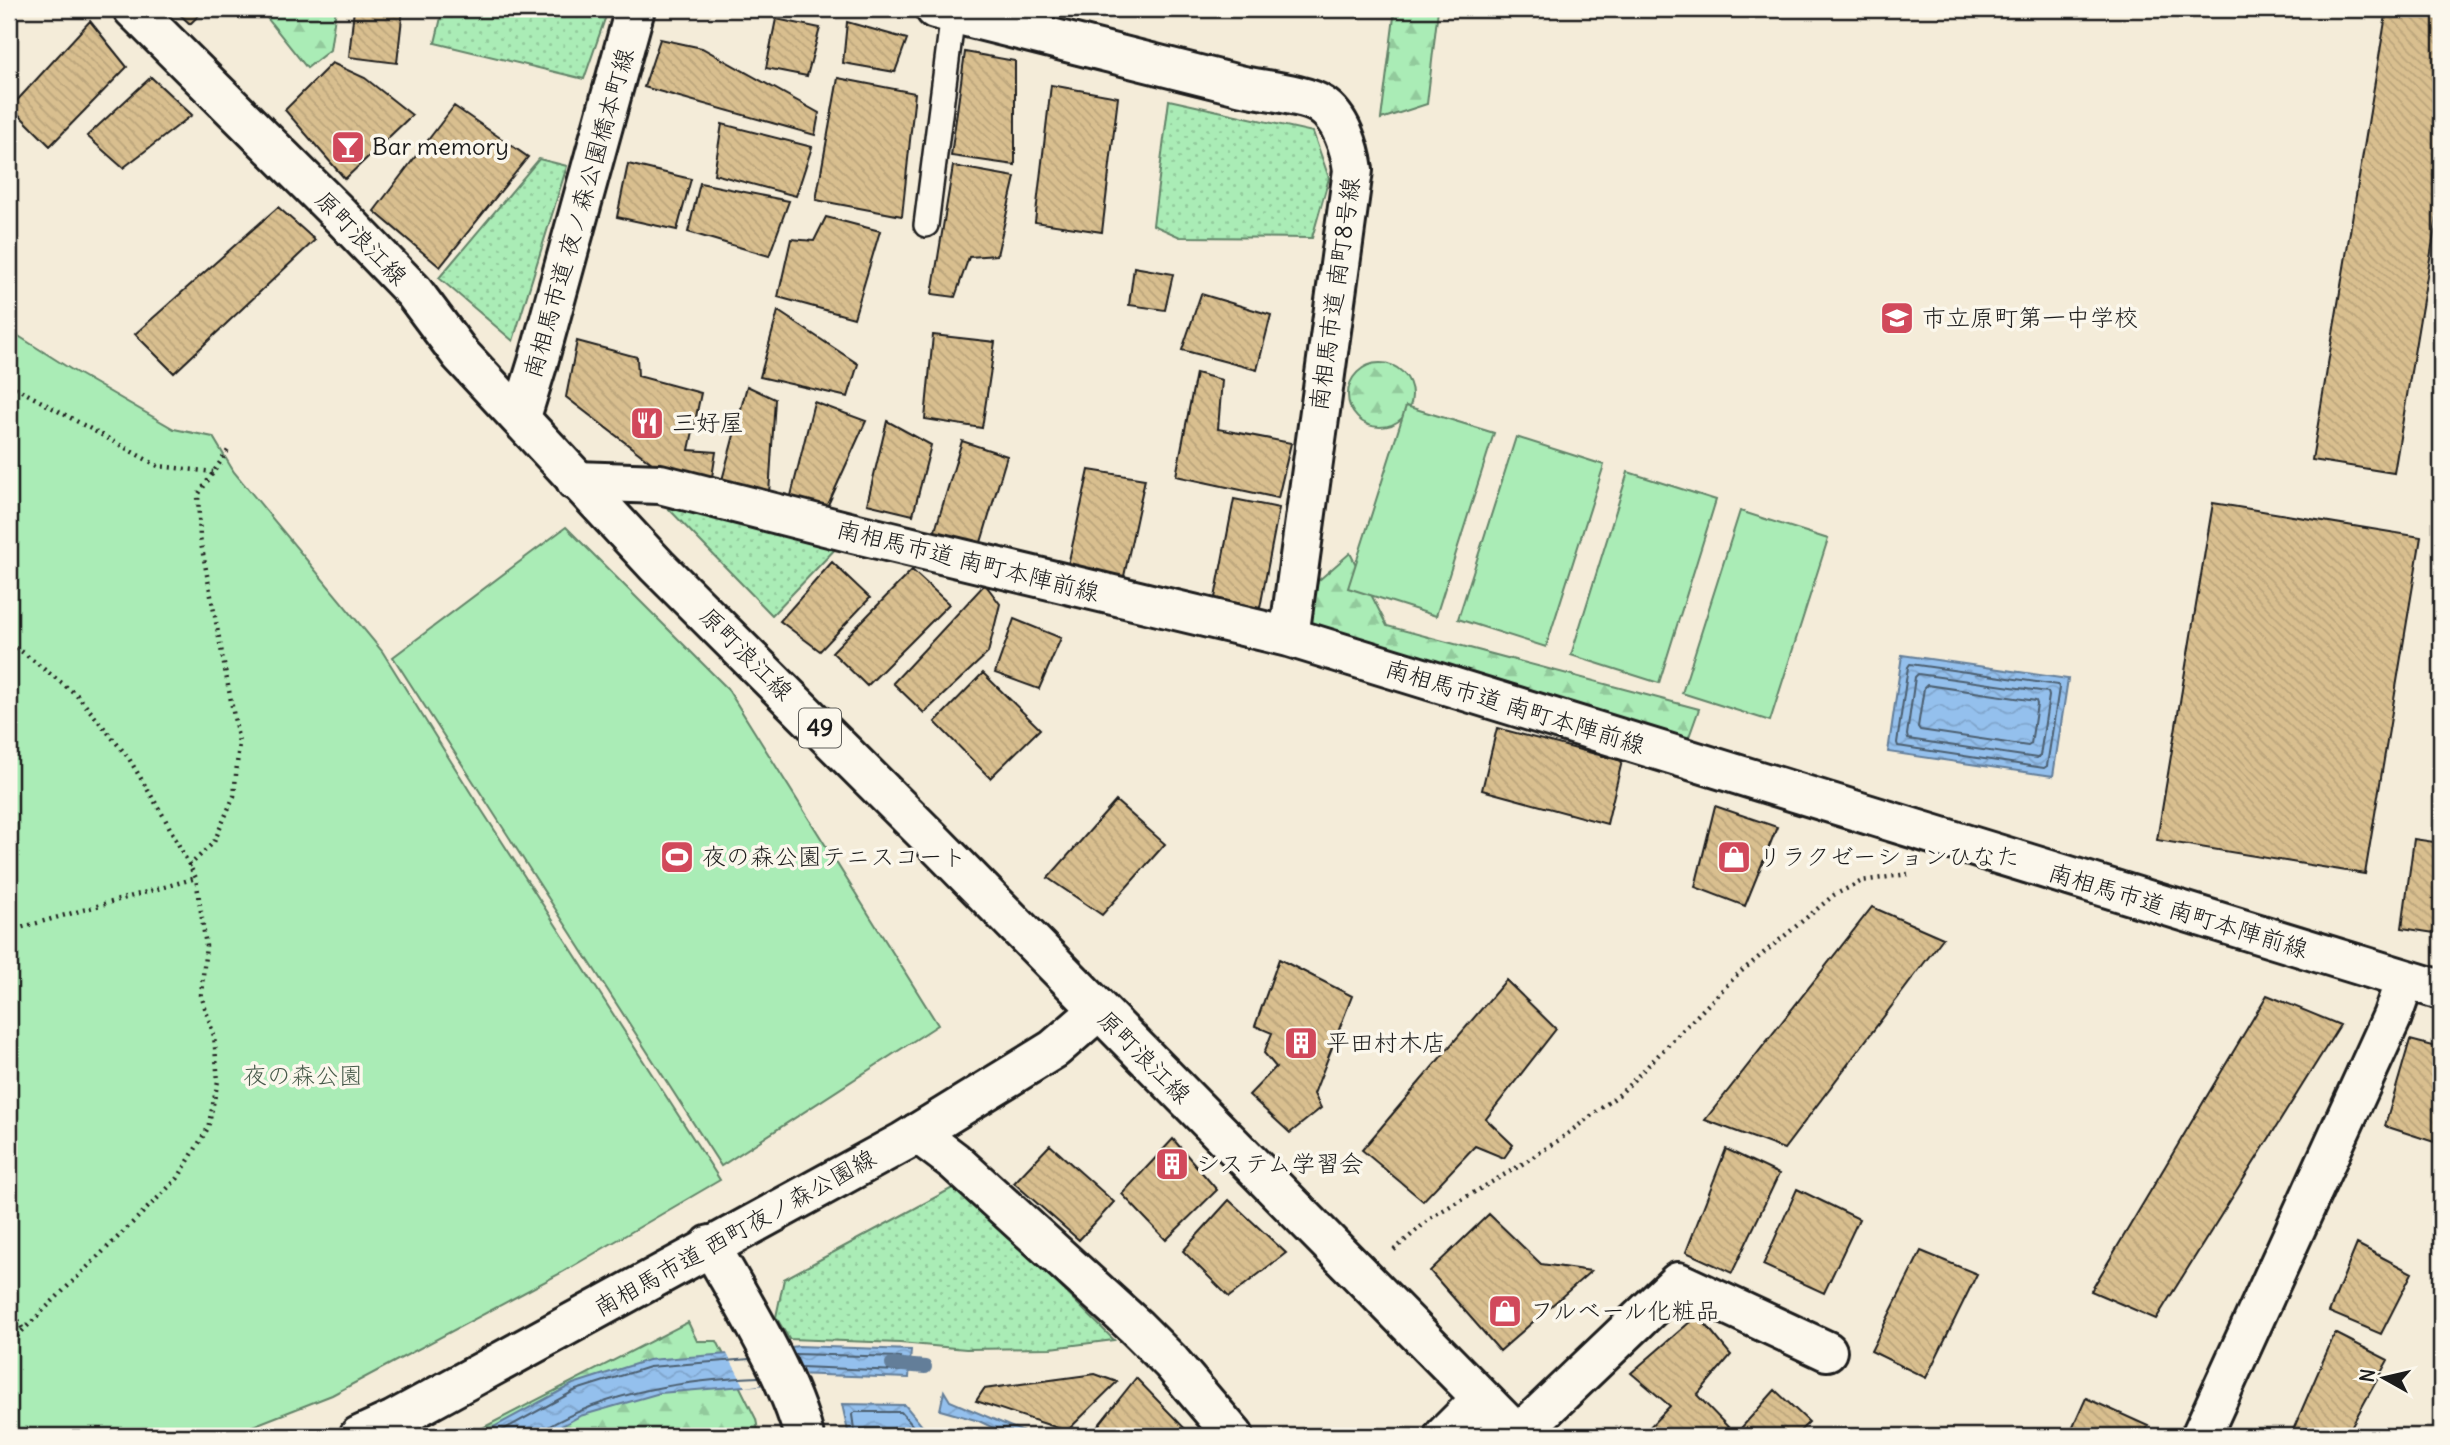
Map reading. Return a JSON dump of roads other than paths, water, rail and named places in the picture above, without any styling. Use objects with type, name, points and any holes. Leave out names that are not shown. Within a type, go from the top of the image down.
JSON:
[{"type":"street","name":"原町浪江線","points":[[133,9],[403,281],[460,354],[657,566],[930,838],[1518,1436]]},
{"type":"street","name":"南相馬市道 夜ノ森公園橋本町線","points":[[521,417],[635,9]]},
{"type":"street","name":"南相馬市道 南町8号線","points":[[944,11],[1258,90],[1313,101],[1331,114],[1342,134],[1353,170],[1289,637]]},
{"type":"street","name":"南相馬市道 南町本陣前線","points":[[576,481],[660,484],[876,539],[1289,637],[2441,990]]},
{"type":"street","points":[[2201,1436],[2392,1017],[2405,980]]},
{"type":"street","name":"南相馬市道 西町夜ノ森公園線","points":[[359,1436],[407,1413],[917,1133],[1054,1049],[1098,1011]]},
{"type":"street","points":[[917,1133],[954,1161],[1116,1308],[1171,1362],[1234,1436]]},
{"type":"street","points":[[710,1245],[765,1343],[804,1436]]},
{"type":"street","points":[[1518,1436],[1678,1282],[1827,1351]]},
{"type":"street","points":[[1444,1436],[1480,1399]]},
{"type":"lane","points":[[926,225],[944,11]]},
{"type":"water","points":[[1902,655],[2068,679],[2053,776],[1888,752]]},
{"type":"water","points":[[798,1346],[911,1350],[909,1378],[792,1374],[768,1384],[660,1393],[580,1416],[544,1436],[477,1436],[573,1384],[648,1360]]},
{"type":"water","points":[[944,1391],[950,1401],[1033,1436],[1010,1436],[979,1421],[940,1410]]},
{"type":"water","points":[[842,1404],[905,1405],[922,1426],[951,1436],[849,1436]]},
{"type":"waterway","points":[[892,1364],[925,1367]]},
{"type":"place","name":"Bar memory","points":[[348,147]]},
{"type":"place","name":"市立原町第一中学校","points":[[1897,318]]},
{"type":"place","name":"三好屋","points":[[647,423]]},
{"type":"place","name":"夜の森公園テニスコート","points":[[677,857]]},
{"type":"place","name":"リラクゼーションひなた","points":[[1734,857]]},
{"type":"place","name":"平田村木店","points":[[1301,1043]]},
{"type":"place","name":"システム学習会","points":[[1172,1164]]},
{"type":"place","name":"フルベール化粧品","points":[[1505,1311]]},
{"type":"park label","name":"夜の森公園","points":[[303,1076]]}]
